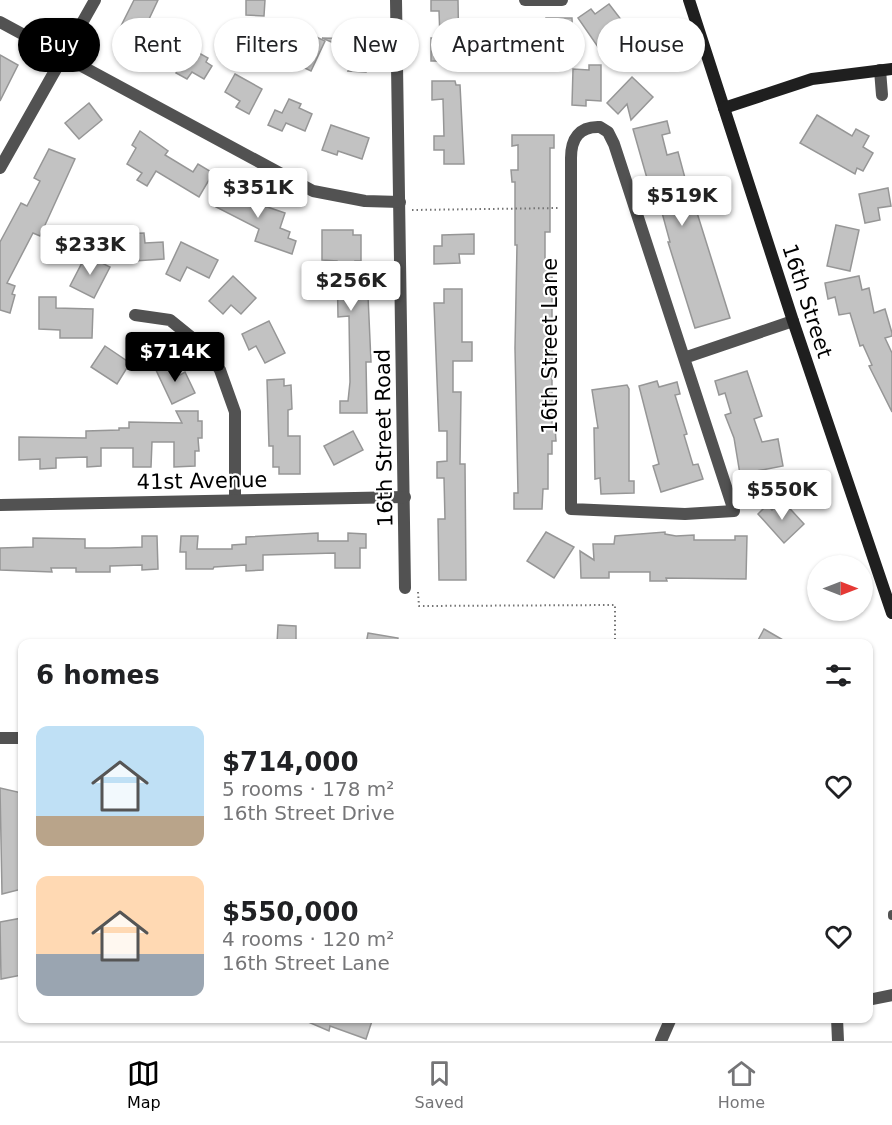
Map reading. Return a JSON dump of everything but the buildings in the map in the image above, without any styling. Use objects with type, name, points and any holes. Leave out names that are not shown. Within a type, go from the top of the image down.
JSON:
[{"type":"main road","name":"16th Street","points":[[688,0],[892,613]]},
{"type":"main road","points":[[724,108],[812,79],[886,70]]},
{"type":"street","points":[[85,18],[95,0]]},
{"type":"street","name":"16th Street Road","points":[[396,0],[405,588]]},
{"type":"street","points":[[525,0],[562,0]]},
{"type":"street","points":[[0,22],[18,31]]},
{"type":"street","points":[[882,95],[886,70]]},
{"type":"street","points":[[0,168],[55,72]]},
{"type":"street","points":[[96,72],[313,191],[400,206]]},
{"type":"street","name":"16th Street Lane","points":[[600,127],[608,132],[614,144],[684,358],[734,511],[685,514],[571,509],[571,143],[583,129],[600,127]]},
{"type":"street","points":[[135,315],[170,320],[207,350],[220,370],[235,412],[235,500]]},
{"type":"street","points":[[684,358],[793,321]]},
{"type":"street","name":"41st Avenue","points":[[0,504],[405,497]]},
{"type":"street","points":[[0,738],[18,738]]},
{"type":"street","points":[[873,999],[892,995]]},
{"type":"street","points":[[661,1041],[669,1023]]},
{"type":"street","points":[[837,1023],[838,1041]]},
{"type":"path","points":[[400,206],[570,208]]},
{"type":"path","points":[[405,588],[418,588],[419,606],[615,605],[615,639]]}]
